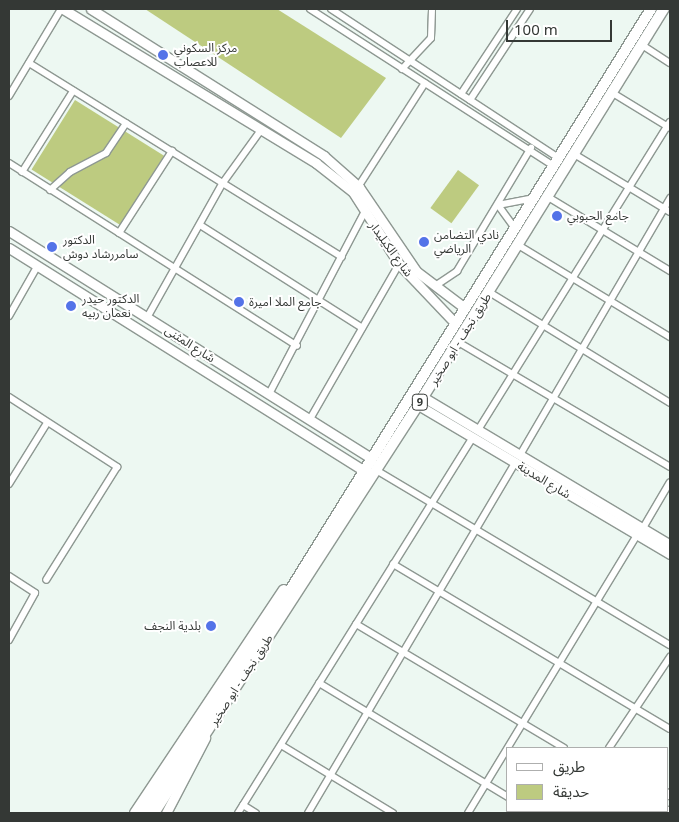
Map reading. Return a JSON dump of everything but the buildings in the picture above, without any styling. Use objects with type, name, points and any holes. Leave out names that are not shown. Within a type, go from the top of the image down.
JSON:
[{"type":"highway","name":"طريق نجف - ابو صخير","points":[[144,813],[264,632],[292,580],[371,458],[651,9]]},
{"type":"highway","name":"طريق نجف - ابو صخير","points":[[154,813],[421,401],[664,9]]},
{"type":"highway","points":[[135,813],[246,642],[292,580]]},
{"type":"main road","points":[[62,9],[120,42],[356,190]]},
{"type":"main road","points":[[90,25],[99,21],[93,10]]},
{"type":"main road","points":[[93,10],[324,156],[356,190]]},
{"type":"main road","points":[[120,42],[123,34],[159,52]]},
{"type":"main road","name":"شارع الكيليدار","points":[[356,190],[368,203],[416,271],[465,308]]},
{"type":"main road","name":"شارع الكيليدار","points":[[356,190],[364,212],[399,264],[455,323]]},
{"type":"main road","name":"شارع المثنى","points":[[9,231],[148,316],[371,458]]},
{"type":"main road","points":[[10,249],[20,245],[17,236]]},
{"type":"main road","name":"شارع المثنى","points":[[10,249],[363,470]]},
{"type":"main road","points":[[36,265],[32,254],[42,251]]},
{"type":"main road","name":"شارع المدينة","points":[[421,401],[640,532],[670,554]]},
{"type":"main road","name":"شارع المدينة","points":[[640,532],[670,545]]},
{"type":"main road","points":[[166,813],[198,757],[206,734]]},
{"type":"street","points":[[9,96],[62,9]]},
{"type":"street","points":[[310,9],[530,150],[557,162]]},
{"type":"street","points":[[331,9],[534,142],[557,162]]},
{"type":"street","points":[[402,69],[431,38],[432,9]]},
{"type":"street","points":[[461,94],[517,9]]},
{"type":"street","points":[[470,100],[530,9]]},
{"type":"street","points":[[642,45],[670,63]]},
{"type":"street","points":[[29,63],[342,257]]},
{"type":"street","points":[[356,190],[426,83]]},
{"type":"street","points":[[22,172],[73,91]]},
{"type":"street","points":[[238,813],[430,504],[669,126],[611,92]]},
{"type":"street","points":[[50,190],[70,172],[106,153],[126,123]]},
{"type":"street","points":[[148,316],[222,184],[261,130]]},
{"type":"street","points":[[435,286],[457,271],[534,142]]},
{"type":"street","points":[[119,233],[172,150]]},
{"type":"street","points":[[574,154],[667,210]]},
{"type":"street","points":[[9,164],[297,346]]},
{"type":"street","points":[[548,197],[670,271]]},
{"type":"street","points":[[498,205],[534,198]]},
{"type":"street","points":[[308,813],[401,651],[518,459],[639,252],[667,210],[670,198]]},
{"type":"street","points":[[498,205],[515,228]]},
{"type":"street","points":[[269,394],[297,346],[364,212]]},
{"type":"street","points":[[200,225],[362,328]]},
{"type":"street","points":[[518,245],[670,337]]},
{"type":"street","points":[[310,419],[399,264]]},
{"type":"street","points":[[9,316],[36,265]]},
{"type":"street","points":[[489,292],[670,403]]},
{"type":"street","points":[[458,342],[552,400],[670,467]]},
{"type":"street","points":[[9,397],[117,467],[46,580]]},
{"type":"street","points":[[9,484],[47,423]]},
{"type":"street","points":[[376,470],[475,531],[670,645]]},
{"type":"street","points":[[509,747],[670,482]]},
{"type":"street","points":[[393,564],[670,729]]},
{"type":"street","points":[[9,576],[35,593],[9,640]]},
{"type":"street","points":[[356,624],[562,747]]},
{"type":"street","points":[[611,747],[670,656]]},
{"type":"street","points":[[319,684],[507,796]]},
{"type":"street","points":[[280,745],[393,813]]},
{"type":"street","points":[[468,813],[507,750]]},
{"type":"street","points":[[243,805],[256,813]]},
{"type":"green space","points":[[145,9],[277,9],[386,78],[341,138]]},
{"type":"green space","points":[[75,100],[164,156],[121,225],[32,170]]},
{"type":"green space","points":[[458,170],[479,185],[451,223],[430,208]]},
{"type":"place","name":"مركز السكوني للاعصاب","points":[[163,55]]},
{"type":"place","name":"جامع الحبوبي","points":[[557,216]]},
{"type":"place","name":"نادي التضامن الرياضي","points":[[424,242]]},
{"type":"place","name":"الدكتور سامررشاد دوش","points":[[52,247]]},
{"type":"place","name":"جامع الملا اميرة","points":[[239,302]]},
{"type":"place","name":"الدكتور حيدر نعمان ربيه","points":[[71,306]]},
{"type":"place","name":"بلدية النجف","points":[[211,626]]}]
